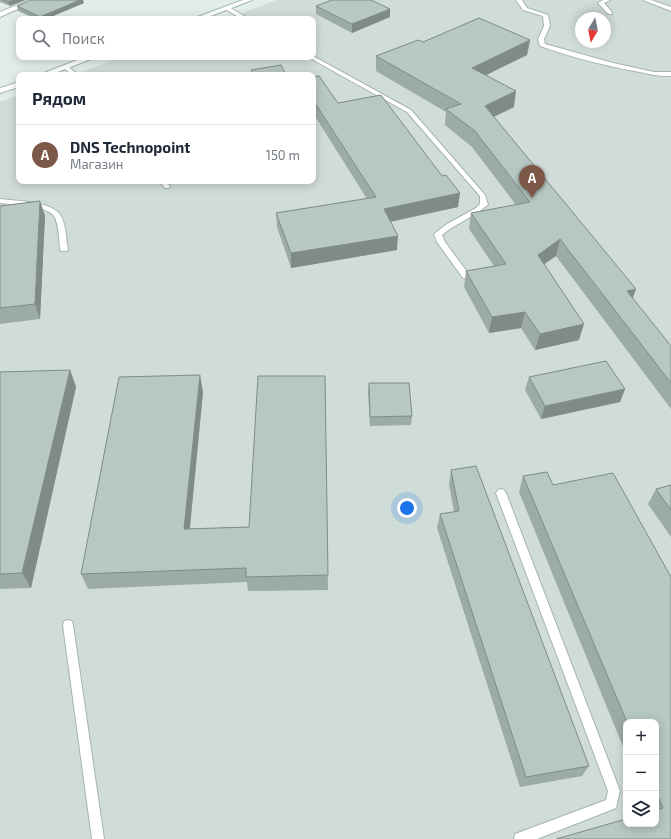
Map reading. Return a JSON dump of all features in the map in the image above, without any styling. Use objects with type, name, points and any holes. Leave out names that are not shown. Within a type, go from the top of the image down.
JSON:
[{"type":"main road","points":[[0,15],[35,0]]},
{"type":"main road","points":[[204,16],[249,0]]},
{"type":"main road","points":[[52,72],[84,60]]},
{"type":"main road","points":[[0,91],[16,85]]},
{"type":"lane","points":[[519,0],[525,9],[545,15],[547,26],[541,39],[542,45],[599,64],[671,74]]},
{"type":"lane","points":[[606,0],[601,3],[609,12]]},
{"type":"lane","points":[[646,0],[671,9]]},
{"type":"lane","points":[[227,8],[241,16]]},
{"type":"lane","points":[[316,60],[409,111],[483,196],[484,205],[477,212],[445,227],[438,234],[441,242],[466,276]]},
{"type":"lane","points":[[66,67],[72,72]]},
{"type":"lane","points":[[0,201],[43,207],[52,210],[57,215],[64,249]]},
{"type":"lane","points":[[501,493],[614,791],[612,804],[520,839]]},
{"type":"lane","points":[[68,625],[98,839]]},
{"type":"shaded area","points":[[277,0],[671,0],[671,839],[0,839],[0,102],[16,96],[16,184],[316,184],[316,72],[81,72],[114,60],[316,60],[316,16],[233,16]]},
{"type":"building","points":[[3,0],[14,0],[8,2]]},
{"type":"building","points":[[31,0],[80,0],[42,16],[38,16],[17,6]]},
{"type":"building","points":[[332,0],[371,0],[390,9],[352,24],[316,6]]},
{"type":"building","points":[[479,18],[530,40],[472,68],[516,91],[485,106],[636,289],[627,291],[671,346],[671,383],[560,239],[538,255],[584,324],[540,334],[525,312],[492,317],[466,271],[506,264],[471,213],[530,202],[475,131],[446,109],[461,104],[376,56],[418,40],[423,42]]},
{"type":"building","points":[[281,65],[284,72],[252,72],[251,70]]},
{"type":"building","points":[[316,76],[319,76],[338,103],[381,95],[442,176],[446,175],[460,193],[384,209],[398,236],[291,253],[276,213],[376,197],[316,105]]},
{"type":"building","points":[[40,201],[35,304],[0,308],[0,206]]},
{"type":"building","points":[[606,361],[625,389],[545,406],[529,377]]},
{"type":"building","points":[[70,370],[22,573],[0,574],[0,372]]},
{"type":"building","points":[[200,375],[184,529],[249,527],[258,376],[325,376],[328,575],[246,577],[246,568],[81,574],[119,377]]},
{"type":"building","points":[[369,383],[409,383],[412,416],[370,417]]},
{"type":"building","points":[[476,466],[589,766],[526,777],[440,514],[459,511],[451,470]]},
{"type":"building","points":[[547,472],[553,485],[613,473],[671,577],[671,839],[556,839],[623,820],[623,827],[659,827],[659,809],[663,808],[659,799],[659,719],[626,719],[523,476]]},
{"type":"building","points":[[671,485],[671,510],[656,489]]},
{"type":"place","name":"DNS Technopoint","points":[[532,198]]}]
